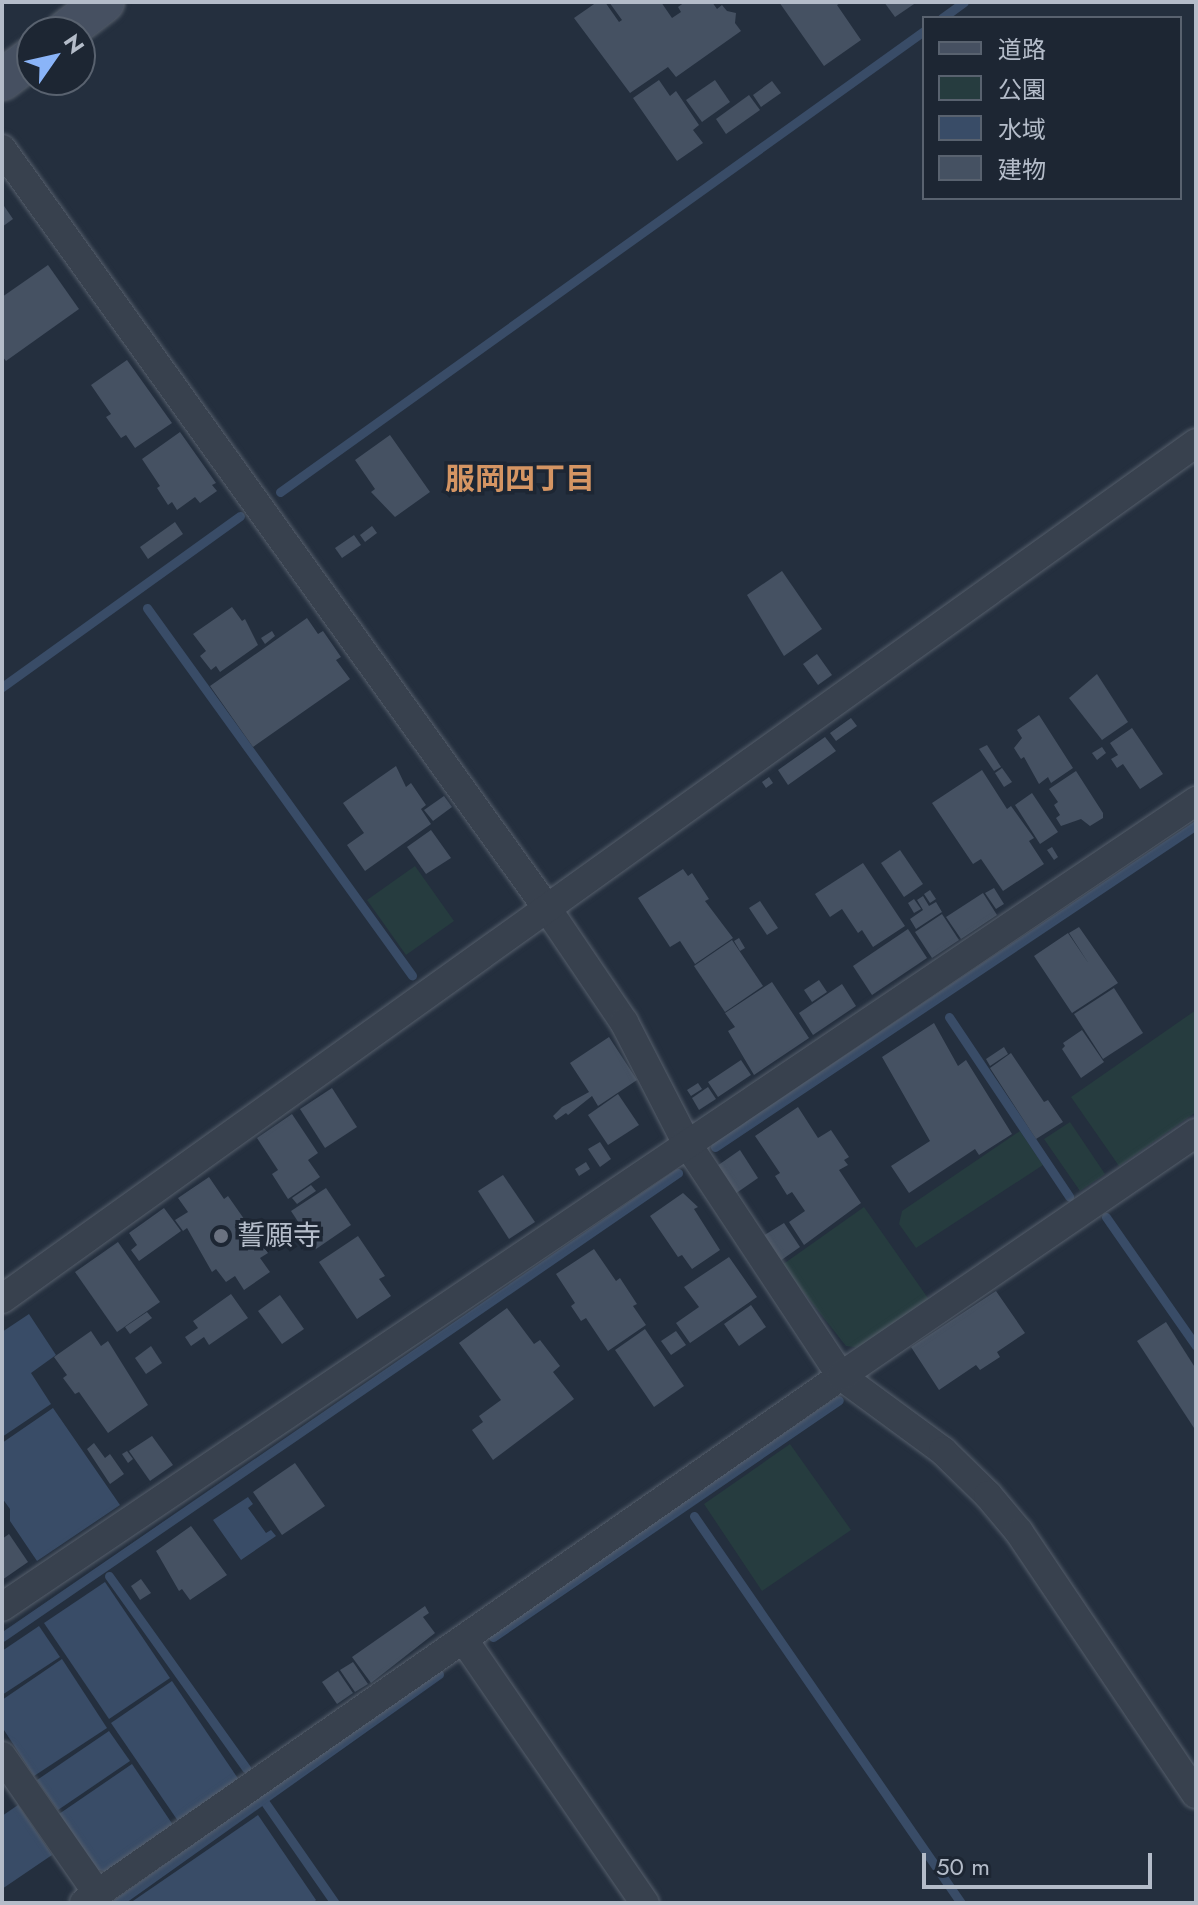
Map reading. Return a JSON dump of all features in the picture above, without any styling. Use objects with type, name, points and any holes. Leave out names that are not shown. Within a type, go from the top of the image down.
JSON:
[{"type":"main road","points":[[86,16],[104,2]]},
{"type":"street","points":[[2,149],[546,907],[624,1022],[686,1142],[841,1376],[943,1451],[988,1495],[1019,1532],[1196,1794]]},
{"type":"street","points":[[2,1299],[1196,443]]},
{"type":"street","points":[[2,1607],[686,1142],[1196,801]]},
{"type":"street","points":[[2,1756],[91,1898],[1196,1133]]},
{"type":"street","points":[[464,1640],[645,1903]]},
{"type":"green space","points":[[415,866],[454,921],[406,955],[367,900]]},
{"type":"green space","points":[[1196,1010],[1196,1112],[1119,1166],[1071,1097]]},
{"type":"green space","points":[[1070,1122],[1105,1174],[1080,1191],[1044,1139]]},
{"type":"green space","points":[[1020,1131],[1043,1165],[916,1248],[899,1224],[902,1211]]},
{"type":"green space","points":[[864,1207],[930,1301],[861,1348],[846,1346],[782,1265]]},
{"type":"green space","points":[[790,1444],[851,1530],[762,1591],[704,1504]]},
{"type":"water","points":[[29,1314],[56,1355],[31,1373],[51,1404],[2,1437],[2,1332]]},
{"type":"water","points":[[53,1408],[120,1505],[37,1561],[10,1521],[10,1509],[2,1498],[2,1443]]},
{"type":"water","points":[[248,1497],[253,1504],[248,1508],[266,1533],[271,1530],[276,1536],[241,1560],[213,1520]]},
{"type":"water","points":[[105,1582],[170,1678],[109,1719],[44,1623]]},
{"type":"water","points":[[39,1626],[60,1657],[2,1695],[2,1651]]},
{"type":"water","points":[[62,1659],[107,1728],[34,1776],[2,1727],[2,1700]]},
{"type":"water","points":[[172,1681],[239,1780],[178,1821],[111,1723]]},
{"type":"water","points":[[109,1731],[130,1761],[58,1810],[37,1780]]},
{"type":"water","points":[[132,1764],[175,1828],[110,1872],[98,1870],[59,1814]]},
{"type":"water","points":[[18,1805],[52,1855],[2,1889],[2,1816]]},
{"type":"water","points":[[258,1815],[316,1900],[313,1903],[130,1903]]},
{"type":"building","points":[[597,2],[605,2],[619,22],[622,20],[609,2],[661,2],[672,18],[681,12],[678,7],[685,2],[712,2],[717,9],[722,5],[727,11],[736,13],[735,23],[741,31],[676,77],[668,67],[630,93],[574,18]]},
{"type":"building","points":[[779,2],[842,2],[837,5],[861,40],[824,66]]},
{"type":"building","points":[[884,2],[917,2],[895,17]]},
{"type":"building","points":[[659,80],[670,96],[676,91],[699,125],[693,130],[703,143],[677,161],[633,98]]},
{"type":"building","points":[[715,80],[730,102],[702,122],[686,100]]},
{"type":"building","points":[[772,81],[781,93],[761,107],[753,95]]},
{"type":"building","points":[[749,95],[760,110],[726,134],[716,119]]},
{"type":"building","points":[[2,203],[13,219],[2,227]]},
{"type":"building","points":[[48,265],[79,309],[6,361],[2,356],[2,297]]},
{"type":"building","points":[[127,360],[172,423],[135,448],[126,435],[121,438],[106,417],[111,414],[91,385]]},
{"type":"building","points":[[180,432],[216,483],[212,485],[217,491],[200,503],[195,497],[177,510],[172,502],[168,505],[142,459]]},
{"type":"building","points":[[390,435],[430,492],[395,517],[371,492],[375,489],[355,460]]},
{"type":"building","points":[[175,522],[183,534],[148,559],[140,547]]},
{"type":"building","points":[[372,526],[377,533],[365,542],[360,535]]},
{"type":"building","points":[[354,535],[361,545],[342,558],[335,548]]},
{"type":"building","points":[[782,571],[822,629],[784,656],[747,595]]},
{"type":"building","points":[[232,607],[242,621],[245,619],[258,645],[220,672],[216,666],[211,670],[200,656],[206,651],[193,634]]},
{"type":"building","points":[[307,618],[318,634],[323,631],[341,657],[336,660],[350,679],[253,747],[210,686]]},
{"type":"building","points":[[272,631],[275,636],[265,644],[261,638]]},
{"type":"building","points":[[817,654],[832,675],[818,685],[803,664]]},
{"type":"building","points":[[1097,674],[1128,722],[1102,740],[1069,698]]},
{"type":"building","points":[[1039,715],[1073,768],[1051,783],[1048,777],[1039,784],[1024,757],[1021,759],[1014,748],[1022,738],[1017,730]]},
{"type":"building","points":[[851,718],[857,726],[836,741],[830,733]]},
{"type":"building","points":[[1132,728],[1163,774],[1140,789],[1123,764],[1117,768],[1111,759],[1118,755],[1110,743]]},
{"type":"building","points":[[825,737],[836,751],[788,785],[778,770]]},
{"type":"building","points":[[987,745],[1001,767],[994,771],[979,749]]},
{"type":"building","points":[[1102,747],[1106,753],[1097,760],[1092,753]]},
{"type":"building","points":[[396,766],[406,787],[411,783],[426,805],[421,809],[431,824],[365,871],[347,845],[364,833],[343,803]]},
{"type":"building","points":[[1002,768],[1012,782],[1004,787],[995,773]]},
{"type":"building","points":[[982,770],[1007,809],[1011,806],[1034,838],[1029,841],[1044,864],[1003,891],[981,859],[973,864],[932,803]]},
{"type":"building","points":[[1076,771],[1103,813],[1103,818],[1090,826],[1081,819],[1061,826],[1056,818],[1060,815],[1054,805],[1058,802],[1049,789]]},
{"type":"building","points":[[769,777],[773,783],[766,788],[762,782]]},
{"type":"building","points":[[1032,793],[1058,832],[1040,844],[1015,805]]},
{"type":"building","points":[[444,796],[452,807],[433,821],[424,810]]},
{"type":"building","points":[[431,830],[451,858],[426,874],[407,847]]},
{"type":"building","points":[[1052,847],[1058,857],[1054,860],[1047,850]]},
{"type":"building","points":[[900,850],[923,884],[904,897],[881,863]]},
{"type":"building","points":[[863,863],[905,926],[873,947],[862,930],[858,933],[842,909],[830,917],[815,894]]},
{"type":"building","points":[[683,869],[688,876],[692,873],[709,899],[705,901],[733,938],[695,964],[680,941],[670,947],[638,898]]},
{"type":"building","points":[[994,888],[1004,904],[996,909],[985,893]]},
{"type":"building","points":[[930,890],[936,899],[930,903],[924,894]]},
{"type":"building","points":[[983,893],[997,915],[961,939],[946,917]]},
{"type":"building","points":[[923,896],[929,906],[936,902],[942,912],[916,929],[910,919],[923,910],[917,900]]},
{"type":"building","points":[[914,899],[921,909],[914,913],[908,903]]},
{"type":"building","points":[[760,901],[778,928],[767,935],[749,908]]},
{"type":"building","points":[[942,914],[959,940],[932,958],[915,932]]},
{"type":"building","points":[[1079,927],[1118,983],[1072,1013],[1034,956],[1068,933],[1089,964],[1069,933]]},
{"type":"building","points":[[908,929],[927,958],[872,995],[853,966]]},
{"type":"building","points":[[739,938],[745,948],[740,951],[734,941]]},
{"type":"building","points":[[732,940],[763,986],[725,1012],[694,966]]},
{"type":"building","points":[[819,980],[827,992],[812,1002],[804,990]]},
{"type":"building","points":[[772,982],[809,1038],[754,1075],[728,1031],[735,1027],[725,1013]]},
{"type":"building","points":[[842,984],[856,1006],[813,1035],[799,1013]]},
{"type":"building","points":[[1114,988],[1143,1033],[1103,1059],[1074,1014]]},
{"type":"building","points":[[934,1023],[958,1066],[966,1060],[1012,1134],[979,1155],[975,1149],[909,1193],[891,1166],[930,1141],[882,1057]]},
{"type":"building","points":[[1082,1030],[1104,1062],[1081,1078],[1062,1049],[1065,1046],[1063,1043]]},
{"type":"building","points":[[609,1037],[637,1080],[598,1106],[592,1096],[568,1115],[566,1113],[556,1120],[553,1116],[562,1107],[589,1092],[570,1063]]},
{"type":"building","points":[[1004,1047],[1008,1054],[990,1066],[986,1059]]},
{"type":"building","points":[[1011,1053],[1044,1102],[1048,1100],[1063,1122],[1036,1139],[990,1068]]},
{"type":"building","points":[[741,1060],[751,1075],[718,1097],[708,1082]]},
{"type":"building","points":[[698,1083],[702,1089],[691,1096],[687,1090]]},
{"type":"building","points":[[708,1087],[716,1099],[699,1110],[692,1098]]},
{"type":"building","points":[[332,1088],[357,1127],[325,1148],[300,1109]]},
{"type":"building","points":[[618,1094],[639,1125],[608,1145],[588,1115]]},
{"type":"building","points":[[798,1107],[818,1138],[831,1130],[849,1157],[844,1160],[848,1165],[839,1170],[861,1203],[804,1245],[789,1222],[805,1211],[792,1192],[787,1195],[775,1176],[780,1173],[755,1136]]},
{"type":"building","points":[[292,1114],[318,1153],[308,1160],[320,1177],[288,1199],[272,1174],[278,1170],[257,1138]]},
{"type":"building","points":[[600,1142],[611,1159],[600,1167],[588,1149]]},
{"type":"building","points":[[740,1150],[758,1178],[735,1194],[717,1166]]},
{"type":"building","points":[[586,1162],[590,1169],[579,1176],[575,1169]]},
{"type":"building","points":[[503,1175],[535,1222],[509,1239],[478,1191]]},
{"type":"building","points":[[209,1177],[224,1199],[228,1196],[268,1253],[260,1258],[270,1272],[244,1290],[235,1276],[226,1282],[216,1269],[212,1272],[187,1228],[183,1231],[175,1220],[188,1212],[178,1198]]},
{"type":"building","points":[[311,1185],[316,1191],[297,1204],[292,1198]]},
{"type":"building","points":[[326,1188],[351,1225],[316,1249],[291,1211]]},
{"type":"building","points":[[683,1193],[698,1207],[694,1209],[720,1250],[692,1269],[682,1255],[678,1257],[650,1216]]},
{"type":"building","points":[[164,1208],[181,1231],[139,1261],[131,1250],[137,1245],[129,1233]]},
{"type":"building","points":[[784,1223],[800,1247],[780,1261],[763,1236]]},
{"type":"building","points":[[358,1236],[385,1276],[379,1279],[391,1296],[357,1319],[319,1262]]},
{"type":"building","points":[[118,1242],[160,1302],[117,1332],[75,1272]]},
{"type":"building","points":[[594,1249],[616,1281],[620,1278],[646,1325],[608,1351],[586,1318],[581,1321],[571,1306],[575,1303],[556,1274]]},
{"type":"building","points":[[729,1257],[757,1297],[690,1343],[676,1323],[699,1307],[684,1287]]},
{"type":"building","points":[[996,1291],[1025,1333],[997,1352],[1000,1357],[980,1370],[976,1365],[939,1390],[911,1347]]},
{"type":"building","points":[[231,1294],[248,1318],[209,1345],[204,1337],[191,1346],[185,1337],[198,1328],[193,1321]]},
{"type":"building","points":[[280,1295],[304,1329],[282,1344],[258,1311]]},
{"type":"building","points":[[751,1305],[766,1327],[739,1346],[724,1324]]},
{"type":"building","points":[[507,1308],[534,1344],[540,1340],[560,1366],[553,1372],[574,1399],[493,1460],[472,1430],[483,1422],[479,1416],[501,1400],[459,1343]]},
{"type":"building","points":[[147,1312],[152,1318],[130,1334],[125,1327]]},
{"type":"building","points":[[1166,1322],[1196,1369],[1194,1428],[1137,1341]]},
{"type":"building","points":[[645,1329],[684,1386],[654,1407],[615,1350]]},
{"type":"building","points":[[91,1331],[101,1346],[108,1341],[148,1405],[108,1433],[79,1392],[75,1394],[63,1378],[67,1375],[54,1357]]},
{"type":"building","points":[[676,1331],[686,1345],[671,1355],[661,1341]]},
{"type":"building","points":[[151,1346],[162,1363],[146,1374],[135,1358]]},
{"type":"building","points":[[152,1436],[173,1465],[150,1481],[129,1451]]},
{"type":"building","points":[[94,1443],[105,1458],[110,1454],[124,1474],[110,1484],[87,1449]]},
{"type":"building","points":[[127,1451],[133,1459],[128,1463],[122,1454]]},
{"type":"building","points":[[295,1463],[325,1506],[282,1535],[253,1492]]},
{"type":"building","points":[[191,1526],[227,1575],[190,1600],[182,1589],[179,1591],[156,1551]]},
{"type":"building","points":[[9,1534],[28,1562],[2,1580],[2,1539]]},
{"type":"building","points":[[141,1579],[151,1593],[140,1600],[131,1586]]},
{"type":"building","points":[[425,1606],[429,1613],[423,1617],[435,1633],[371,1683],[352,1657]]},
{"type":"building","points":[[353,1662],[368,1684],[355,1692],[340,1670]]},
{"type":"building","points":[[338,1671],[353,1693],[337,1704],[322,1682]]},
{"type":"waterway","points":[[945,16],[964,2]]},
{"type":"waterway","points":[[280,492],[922,32]]},
{"type":"waterway","points":[[2,687],[240,516]]},
{"type":"waterway","points":[[147,608],[412,975]]},
{"type":"waterway","points":[[715,1147],[1196,825]]},
{"type":"waterway","points":[[949,1017],[1069,1196]]},
{"type":"waterway","points":[[2,1637],[678,1173]]},
{"type":"waterway","points":[[1106,1217],[1196,1346]]},
{"type":"waterway","points":[[493,1637],[839,1400]]},
{"type":"waterway","points":[[694,1516],[961,1903]]},
{"type":"waterway","points":[[109,1576],[246,1768]]},
{"type":"waterway","points":[[117,1903],[439,1674]]},
{"type":"waterway","points":[[264,1801],[335,1903]]},
{"type":"place","name":"誓願寺","points":[[221,1236]]},
{"type":"district","name":"服岡四丁目","points":[[520,479]]}]
